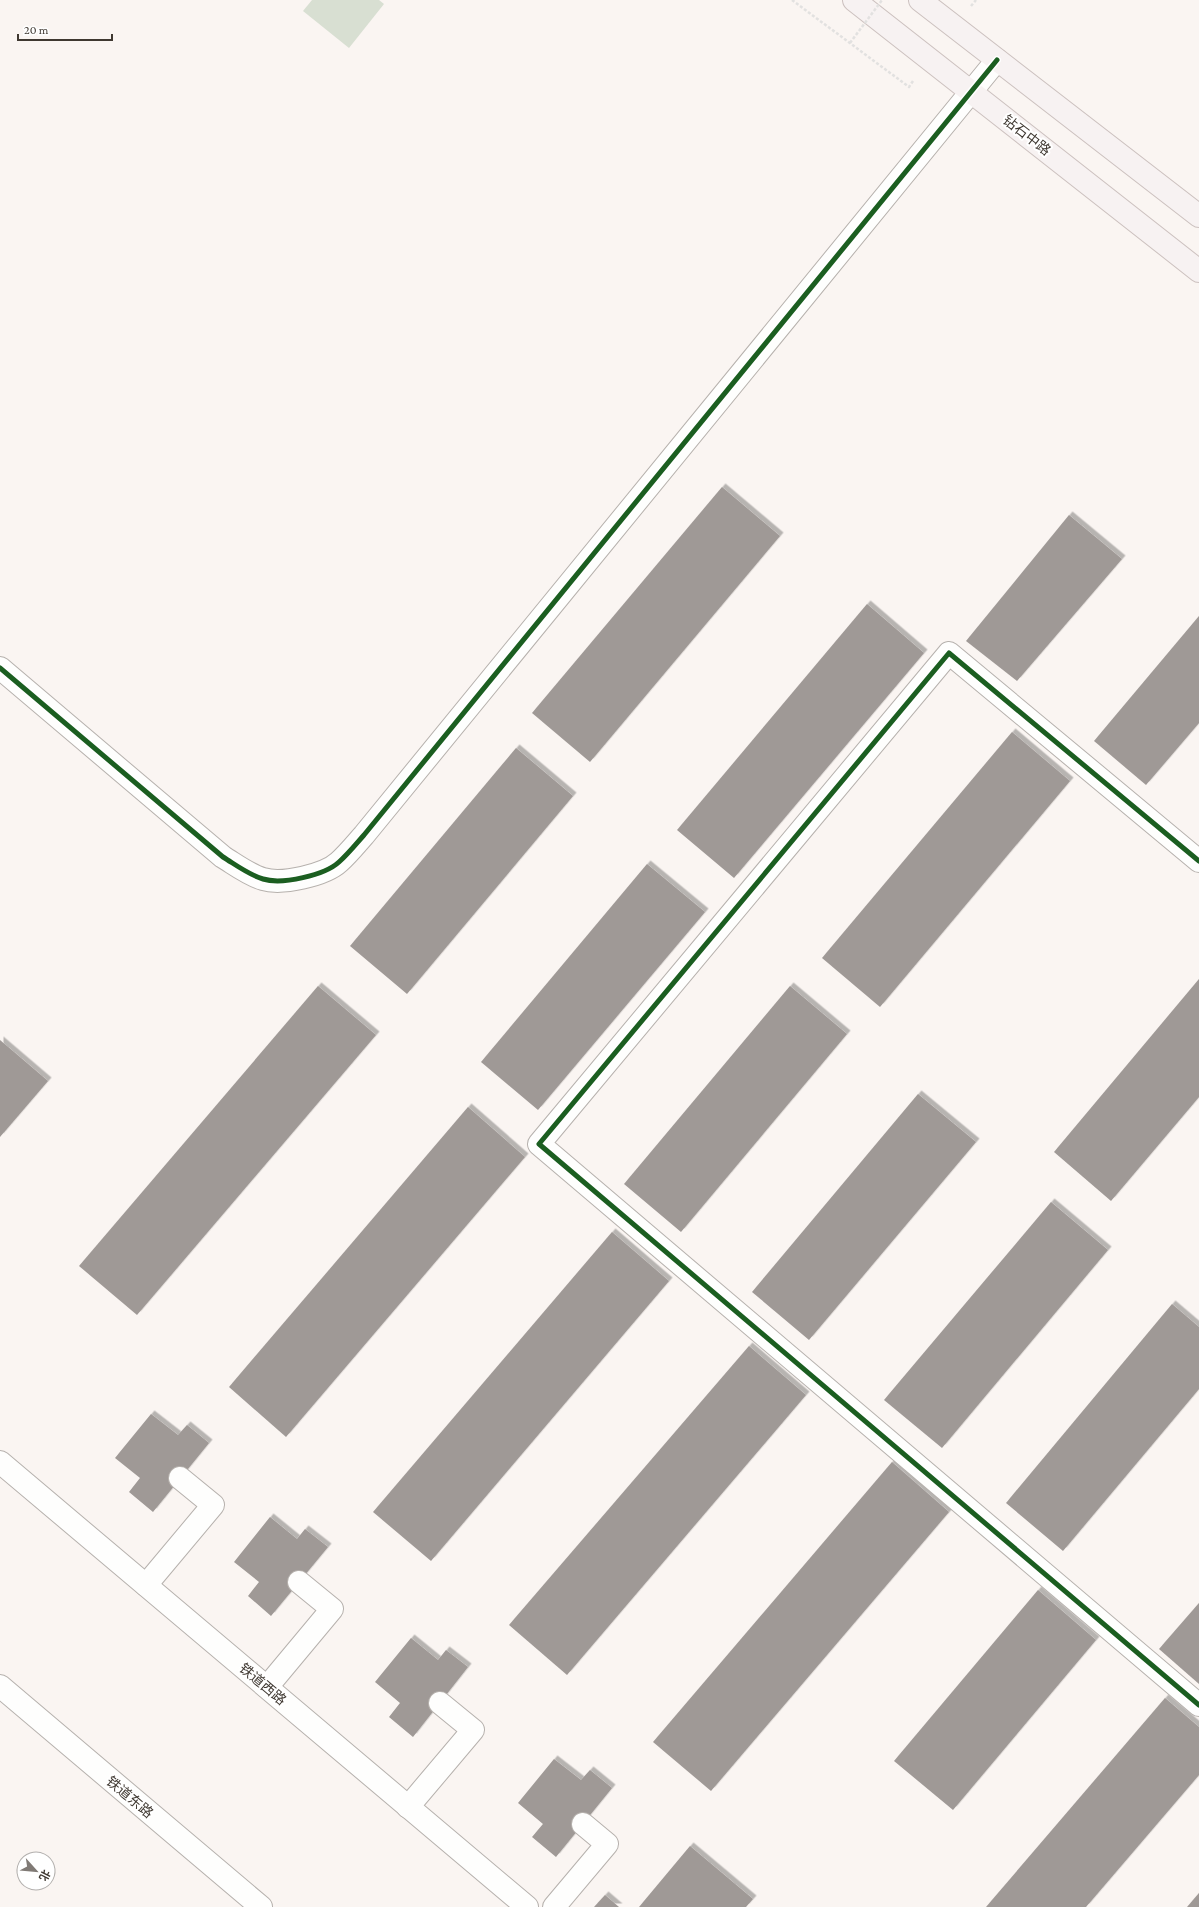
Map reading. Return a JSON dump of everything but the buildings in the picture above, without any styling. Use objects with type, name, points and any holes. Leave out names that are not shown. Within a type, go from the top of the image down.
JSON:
[{"type":"main road","name":"钻石中路","points":[[854,0],[1199,271]]},
{"type":"main road","points":[[920,0],[1199,216]]},
{"type":"street","points":[[0,668],[223,857],[244,870],[264,880],[287,881],[315,875],[338,863],[369,829],[997,60]]},
{"type":"street","points":[[1199,862],[949,653],[538,1144],[1199,1705]]},
{"type":"street","name":"铁道西路","points":[[0,1462],[527,1907]]},
{"type":"street","points":[[146,1585],[213,1505],[180,1478]]},
{"type":"street","points":[[267,1687],[332,1609],[299,1582]]},
{"type":"street","name":"铁道东路","points":[[0,1686],[261,1907]]},
{"type":"street","points":[[408,1807],[473,1730],[440,1703]]},
{"type":"street","points":[[554,1907],[607,1844],[583,1824]]},
{"type":"path","points":[[792,0],[909,87]]},
{"type":"path","points":[[850,44],[882,0]]},
{"type":"shaded area","points":[[312,0],[379,0],[384,4],[349,48],[303,11]]},
{"type":"cycle path","points":[[0,668],[223,857],[243,870],[263,879],[281,881],[314,875],[332,867],[346,856],[364,835],[997,60]]},
{"type":"cycle path","points":[[1199,861],[949,653],[539,1144],[1199,1705]]}]
